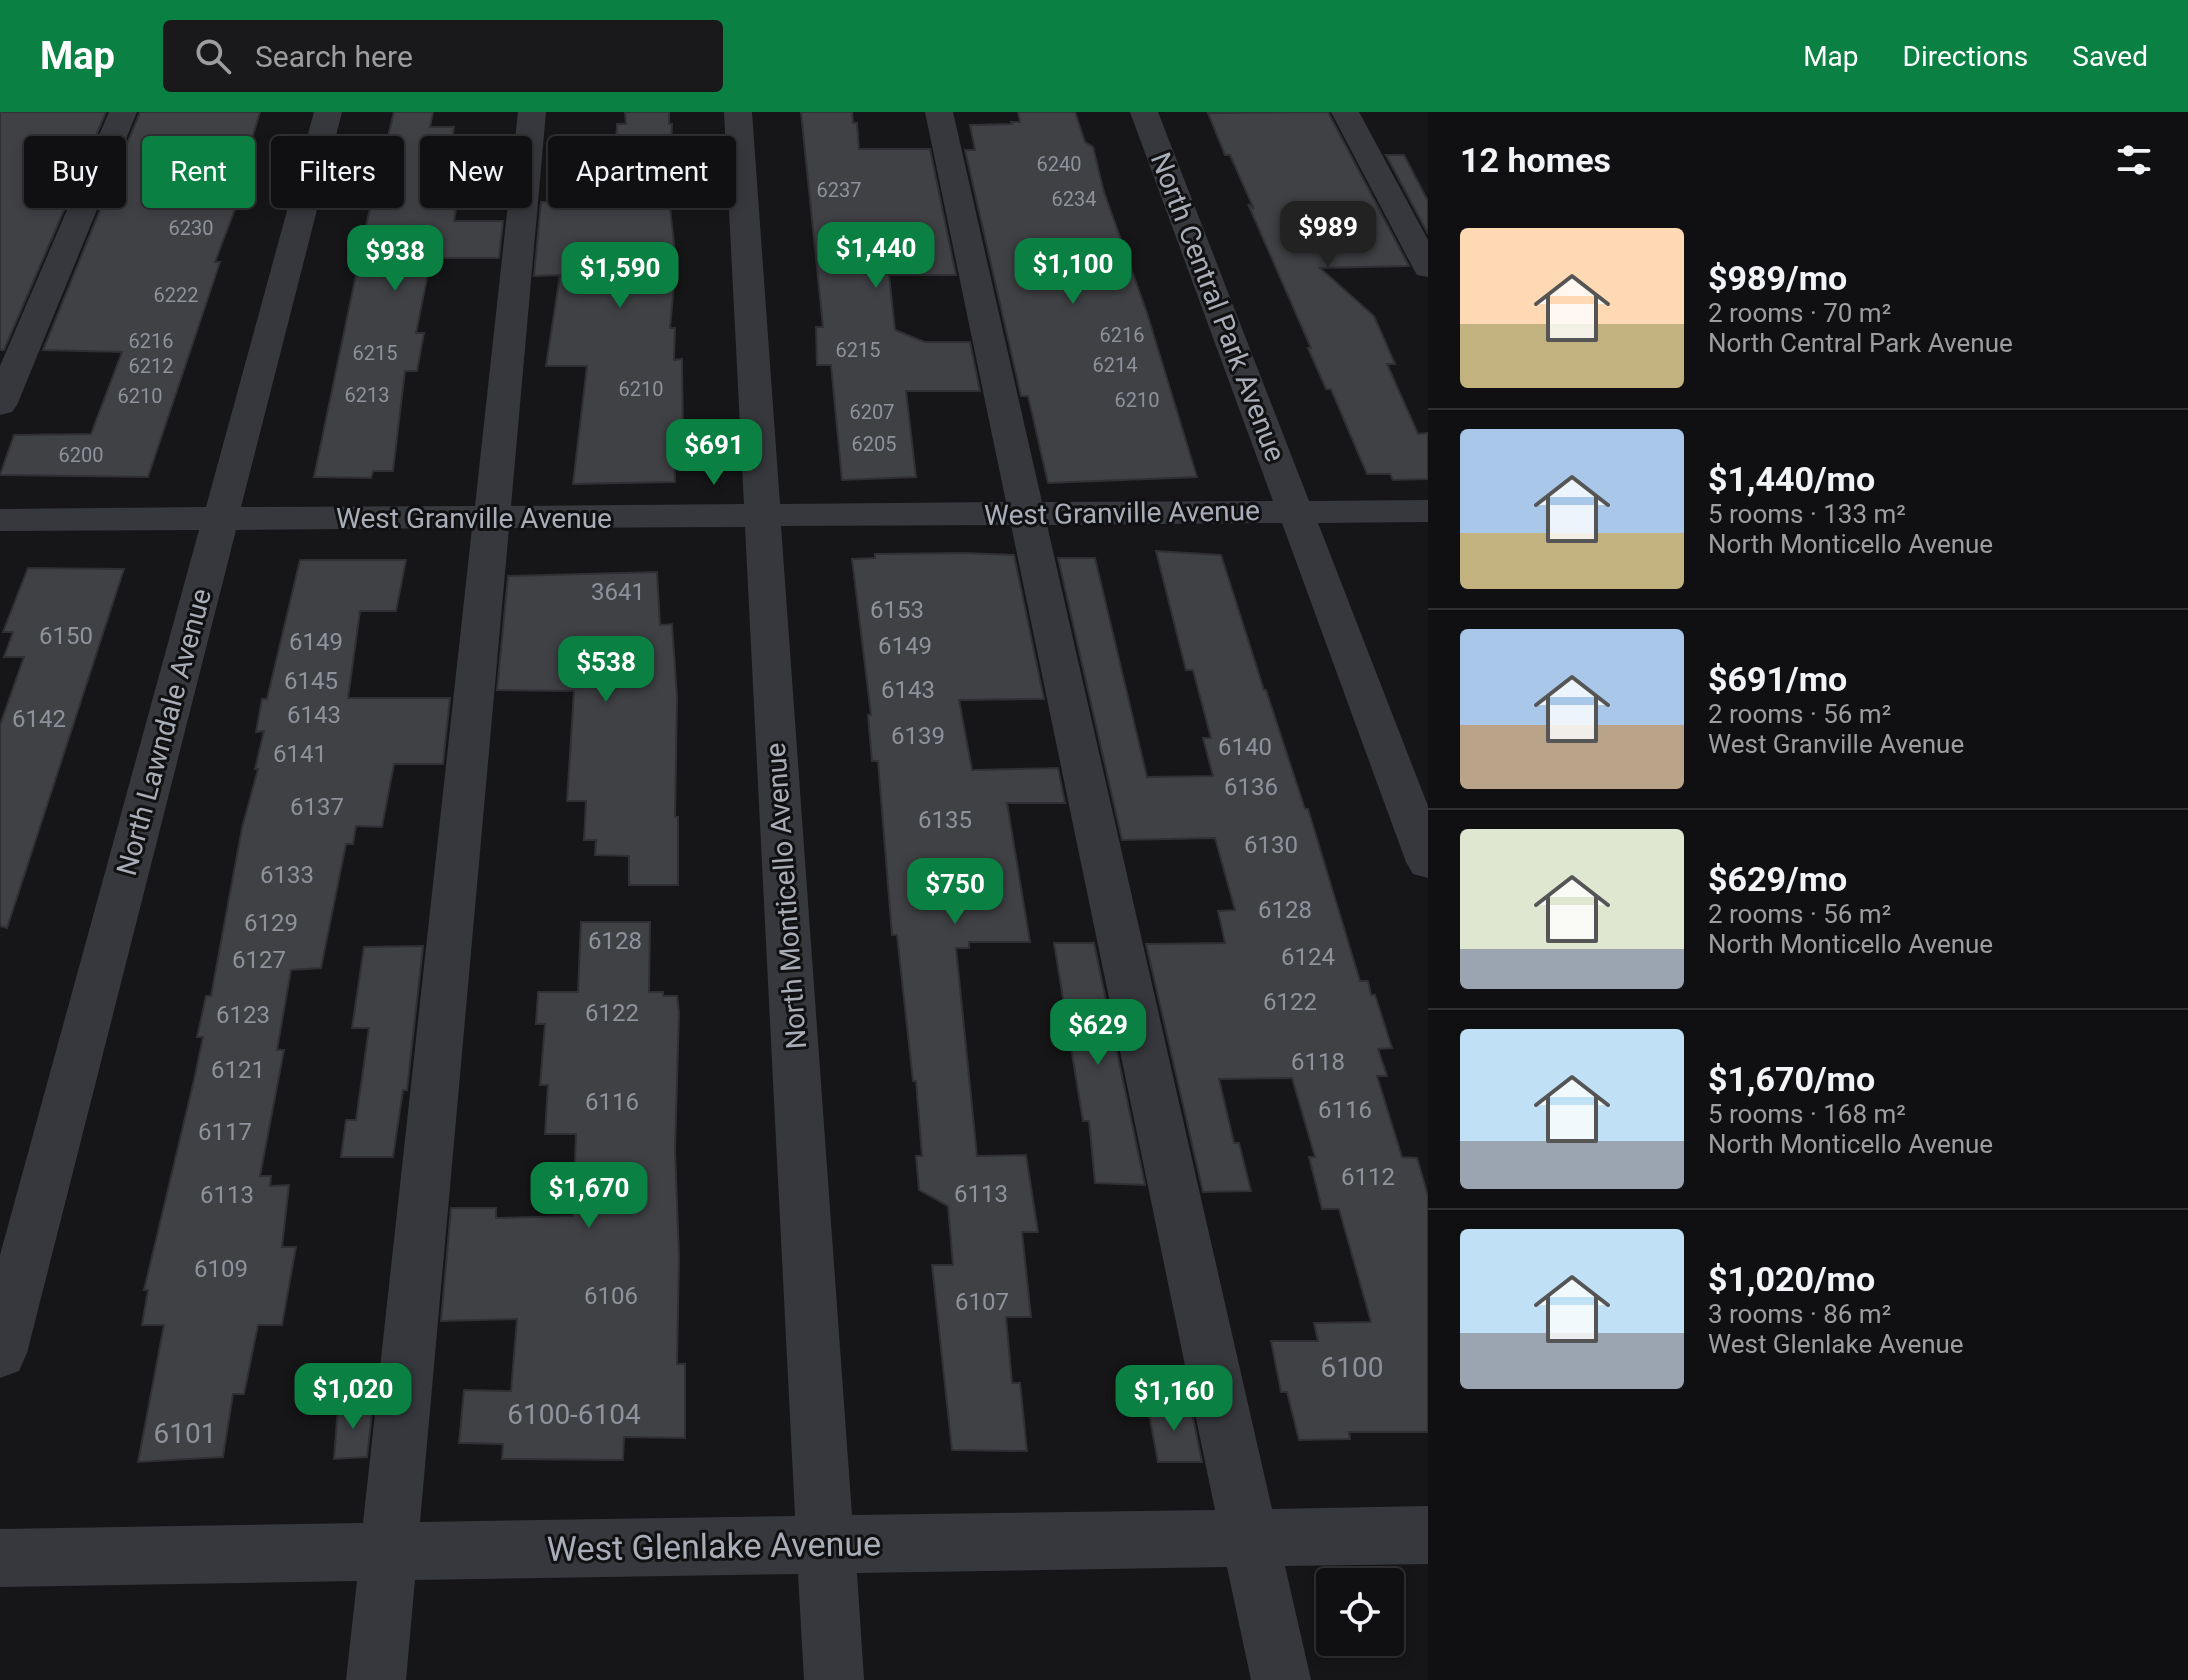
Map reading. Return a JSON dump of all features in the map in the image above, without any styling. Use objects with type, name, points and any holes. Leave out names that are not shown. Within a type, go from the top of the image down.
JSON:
[{"type":"street","points":[[0,405],[123,112]]},
{"type":"street","name":"North Lawndale Avenue","points":[[0,1353],[328,112]]},
{"type":"street","points":[[376,1680],[532,112]]},
{"type":"street","name":"North Monticello Avenue","points":[[738,112],[834,1680]]},
{"type":"street","points":[[939,112],[1281,1680]]},
{"type":"street","name":"North Central Park Avenue","points":[[1144,112],[1428,862]]},
{"type":"street","points":[[1345,112],[1428,268]]},
{"type":"street","name":"West Granville Avenue","points":[[0,520],[1428,511]]},
{"type":"street","name":"West Glenlake Avenue","points":[[0,1558],[1428,1535]]},
{"type":"building","points":[[0,112],[106,112],[96,136],[24,136],[24,208],[65,208],[4,350],[0,350]]},
{"type":"building","points":[[140,112],[260,112],[253,136],[142,136],[142,208],[235,208],[215,262],[220,262],[148,477],[0,475],[14,435],[91,434],[122,352],[43,350],[101,208],[126,208],[126,146]]},
{"type":"building","points":[[394,112],[433,112],[430,127],[454,127],[453,136],[420,136],[420,208],[456,208],[454,221],[503,221],[499,258],[431,258],[416,333],[424,333],[417,371],[405,371],[393,471],[373,471],[371,478],[314,477],[370,208],[404,208],[404,136],[388,136]]},
{"type":"building","points":[[625,112],[669,112],[672,136],[616,136],[617,124],[626,124]]},
{"type":"building","points":[[801,112],[852,112],[853,123],[857,123],[859,149],[930,149],[956,275],[889,275],[895,330],[925,342],[970,342],[980,391],[906,391],[916,477],[842,480],[831,365],[817,365],[816,327],[823,327]]},
{"type":"building","points":[[1018,112],[1075,112],[1085,142],[1093,147],[1104,192],[1147,313],[1197,477],[1048,483],[1028,396],[1021,396],[965,150],[975,150],[970,125],[1020,122]]},
{"type":"building","points":[[1328,112],[1409,266],[1320,268],[1374,316],[1395,364],[1387,364],[1418,434],[1428,433],[1428,479],[1393,480],[1390,474],[1367,474],[1331,389],[1326,389],[1248,204],[1254,209],[1230,155],[1225,155],[1208,113]]},
{"type":"building","points":[[1386,155],[1404,155],[1428,201],[1428,234]]},
{"type":"building","points":[[541,202],[548,202],[548,208],[670,208],[676,261],[670,328],[675,328],[674,360],[682,359],[683,437],[674,437],[675,482],[573,484],[587,366],[546,366],[560,275],[534,276]]},
{"type":"building","points":[[1156,551],[1221,555],[1264,690],[1305,809],[1308,809],[1360,981],[1368,981],[1371,995],[1375,995],[1392,1048],[1378,1049],[1387,1076],[1377,1076],[1402,1157],[1417,1158],[1428,1196],[1428,1432],[1349,1432],[1350,1439],[1299,1440],[1287,1392],[1281,1392],[1271,1341],[1318,1341],[1314,1323],[1371,1322],[1339,1209],[1322,1209],[1309,1157],[1315,1157],[1292,1078],[1219,1079],[1234,1143],[1239,1143],[1251,1191],[1203,1192],[1146,944],[1225,943],[1218,911],[1235,910],[1215,838],[1122,840],[1058,558],[1095,558],[1147,777],[1213,776],[1203,738],[1211,738],[1193,670],[1186,670]]},
{"type":"building","points":[[875,554],[1014,555],[1044,699],[959,700],[972,770],[1058,768],[1065,803],[1007,803],[1030,942],[969,942],[969,948],[956,948],[977,1156],[1026,1155],[1038,1232],[1022,1232],[1031,1317],[1006,1317],[1012,1383],[1020,1383],[1027,1451],[952,1450],[932,1265],[953,1265],[948,1206],[919,1190],[916,1156],[922,1156],[916,1081],[913,1081],[897,935],[892,935],[878,761],[872,761],[868,715],[871,715],[852,559],[875,558]]},
{"type":"building","points":[[300,560],[406,560],[396,611],[360,611],[348,698],[450,698],[443,764],[394,764],[382,827],[356,826],[353,844],[346,844],[321,968],[291,970],[277,1050],[284,1050],[260,1176],[271,1176],[270,1186],[289,1185],[282,1247],[296,1247],[282,1325],[258,1325],[244,1394],[233,1394],[223,1457],[138,1462],[164,1325],[142,1325],[148,1290],[144,1290],[194,1080],[203,1037],[197,1037],[206,996],[211,996],[242,828],[258,769],[255,769],[264,731],[256,732],[262,699],[267,699]]},
{"type":"building","points":[[28,568],[124,569],[7,928],[0,926],[0,725],[24,657],[4,657],[13,632],[3,632]]},
{"type":"building","points":[[657,572],[660,625],[672,624],[677,697],[675,817],[678,817],[678,885],[629,885],[629,856],[595,855],[596,840],[584,840],[586,801],[567,801],[574,691],[497,690],[508,576]]},
{"type":"building","points":[[581,922],[650,922],[649,992],[677,996],[677,1364],[685,1364],[685,1438],[624,1437],[623,1460],[502,1459],[503,1444],[459,1443],[464,1390],[511,1391],[517,1319],[441,1321],[451,1208],[496,1208],[496,1218],[573,1216],[576,1134],[545,1134],[548,1085],[540,1085],[545,1024],[536,1024],[538,992],[578,992]]},
{"type":"building","points":[[1054,943],[1094,943],[1145,1185],[1095,1183],[1089,1121],[1083,1121]]},
{"type":"building","points":[[423,946],[407,1090],[403,1090],[393,1157],[341,1157],[346,1120],[356,1120],[369,1028],[352,1028],[364,947]]},
{"type":"building","points":[[1147,1403],[1190,1403],[1202,1462],[1158,1462]]},
{"type":"building","points":[[373,1404],[367,1457],[334,1459],[338,1406]]}]
